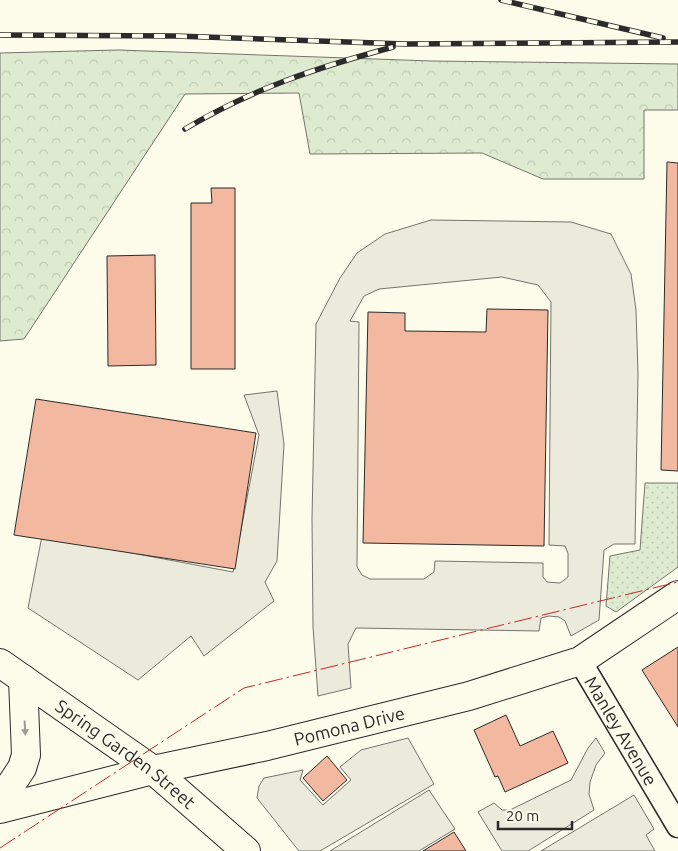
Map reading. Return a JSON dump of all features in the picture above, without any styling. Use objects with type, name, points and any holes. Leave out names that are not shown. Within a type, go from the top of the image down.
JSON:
[{"type":"street","name":"Pomona Drive","points":[[0,809],[153,770],[267,746],[460,698],[580,660],[678,596]]},
{"type":"street","name":"Manley Avenue","points":[[580,660],[678,826]]},
{"type":"street","name":"Spring Garden Street","points":[[0,663],[153,770],[237,841],[246,851]]},
{"type":"street","points":[[0,801],[22,768],[26,755],[23,679]]},
{"type":"green space","points":[[118,50],[432,61],[678,64],[678,110],[644,110],[644,179],[543,179],[482,153],[310,154],[299,93],[185,94],[24,339],[0,341],[0,53]]},
{"type":"green space","points":[[645,483],[678,483],[678,567],[616,612],[606,606],[610,556],[640,550]]},
{"type":"shaded area","points":[[431,220],[571,222],[611,234],[631,274],[636,310],[638,373],[635,544],[614,544],[604,550],[599,620],[571,636],[565,621],[559,617],[549,616],[541,618],[539,631],[356,628],[348,644],[351,688],[318,696],[313,627],[312,519],[316,324],[340,278],[357,253],[385,234]],"holes":[[[502,277],[538,285],[551,302],[549,545],[565,546],[568,553],[568,577],[560,583],[547,582],[543,577],[543,563],[435,561],[434,572],[424,579],[370,579],[362,575],[357,567],[359,322],[350,321],[364,296],[379,289]]]},
{"type":"shaded area","points":[[277,391],[284,444],[277,561],[265,582],[274,601],[204,656],[191,636],[138,680],[28,608],[42,536],[233,572],[259,435],[244,395]]},
{"type":"shaded area","points":[[408,738],[434,784],[320,851],[299,851],[257,798],[259,786],[264,778],[303,770],[300,780],[323,805],[351,780],[340,767],[361,750]]},
{"type":"shaded area","points":[[596,738],[605,753],[596,765],[590,782],[589,794],[594,810],[528,851],[502,851],[478,812],[494,803],[502,810],[510,810],[571,780],[588,748]]},
{"type":"shaded area","points":[[429,790],[455,829],[419,851],[330,851]]},
{"type":"shaded area","points":[[634,795],[654,829],[646,835],[655,851],[541,851]]},
{"type":"building","points":[[667,162],[678,163],[678,471],[661,470]]},
{"type":"building","points":[[211,188],[235,188],[235,369],[191,369],[191,203],[212,203]]},
{"type":"building","points":[[155,255],[156,365],[108,366],[107,256]]},
{"type":"building","points":[[487,309],[548,310],[544,546],[363,543],[368,312],[405,313],[405,331],[486,332]]},
{"type":"building","points":[[36,399],[256,433],[235,569],[14,535]]},
{"type":"building","points":[[678,647],[678,727],[642,670]]},
{"type":"building","points":[[506,715],[520,746],[553,731],[568,763],[505,792],[498,776],[495,777],[474,730]]},
{"type":"building","points":[[327,756],[347,780],[323,801],[303,778]]},
{"type":"building","points":[[454,832],[466,851],[423,851]]},
{"type":"railway","points":[[501,0],[663,38]]},
{"type":"railway","points":[[0,35],[175,36],[405,44],[678,42]]},
{"type":"railway","points":[[185,129],[236,102],[286,80],[393,47]]},
{"type":"power","points":[[0,848],[244,688],[678,582]]}]
